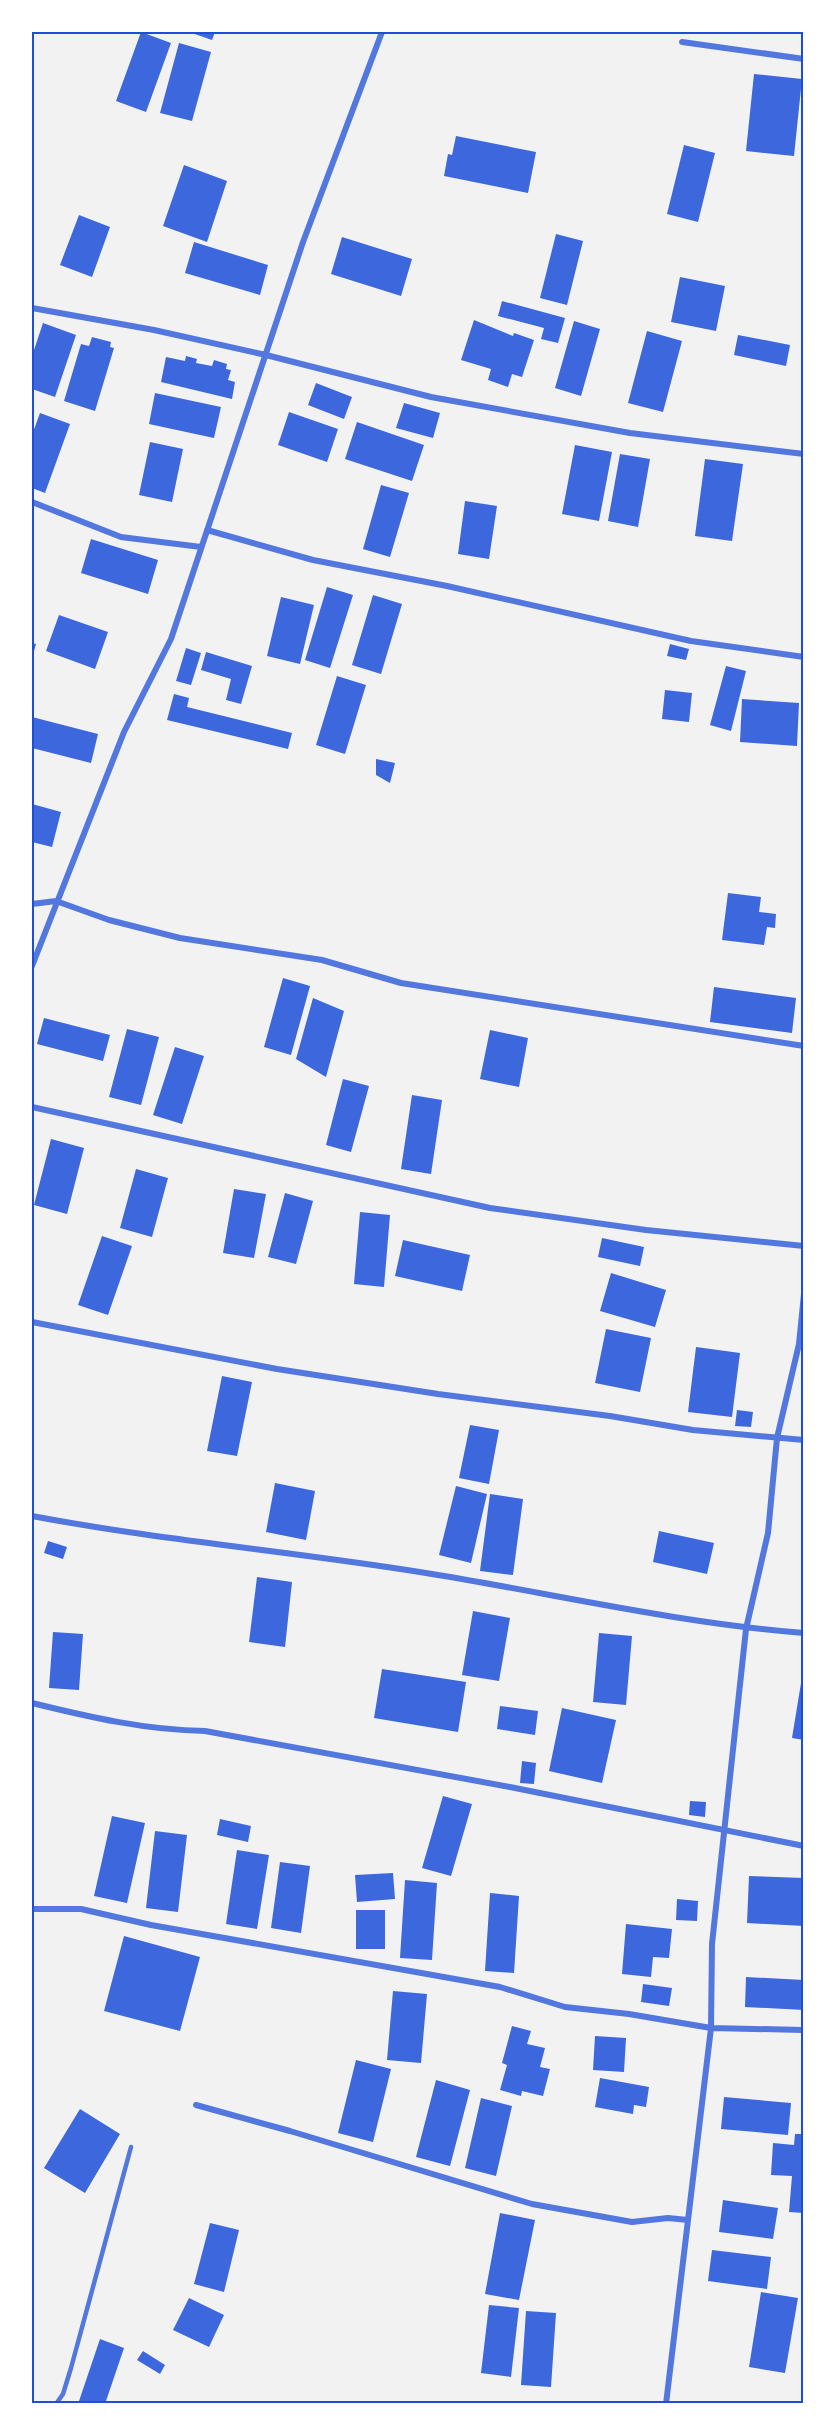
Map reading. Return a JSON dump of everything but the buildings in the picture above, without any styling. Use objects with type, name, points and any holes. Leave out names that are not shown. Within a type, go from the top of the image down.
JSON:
[{"type":"street","points":[[32,966],[124,732],[171,639],[303,242],[382,32]]},
{"type":"street","points":[[682,42],[804,58]]},
{"type":"street","points":[[32,308],[154,330],[266,355],[430,397],[630,433],[804,453]]},
{"type":"street","points":[[32,502],[121,537],[201,547]]},
{"type":"street","points":[[207,530],[313,560],[447,586],[691,641],[804,657]]},
{"type":"street","points":[[32,904],[56,901],[110,920],[180,938],[322,960],[401,983],[804,1046]]},
{"type":"street","points":[[32,1107],[490,1208],[646,1230],[804,1246]]},
{"type":"street","points":[[666,2403],[711,2028],[712,1944],[747,1629],[768,1533],[777,1437],[799,1344],[804,1294]]},
{"type":"street","points":[[32,1322],[277,1368],[438,1394],[610,1416],[693,1430],[804,1440]]},
{"type":"street","points":[[32,1516],[114,1531],[430,1573],[747,1629],[804,1633]]},
{"type":"street","points":[[32,1703],[112,1721],[172,1731],[205,1731],[804,1845]]},
{"type":"street","points":[[32,1909],[81,1908],[151,1925],[500,1987],[564,2007],[629,2014],[711,2028],[804,2030]]},
{"type":"street","points":[[196,2105],[532,2204],[632,2222],[668,2218],[688,2220]]},
{"type":"lane","points":[[56,2403],[63,2394],[71,2368],[131,2147]]}]
